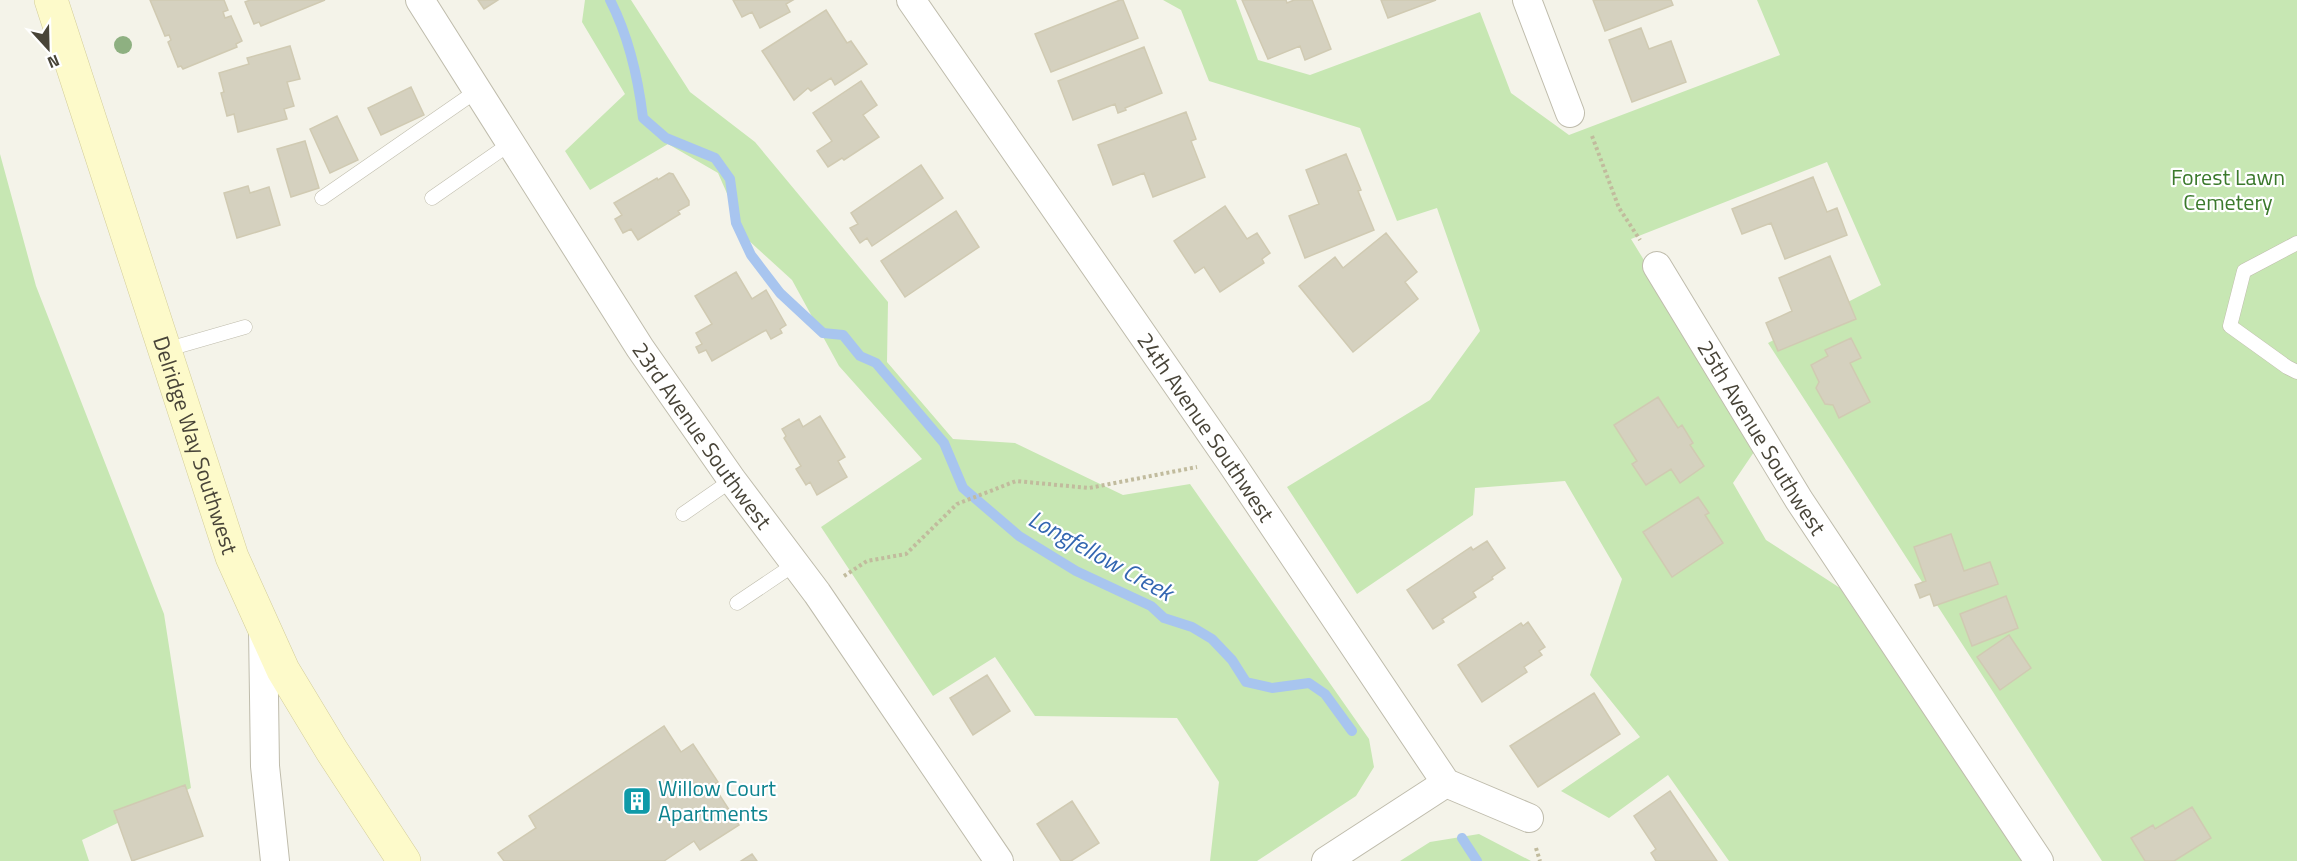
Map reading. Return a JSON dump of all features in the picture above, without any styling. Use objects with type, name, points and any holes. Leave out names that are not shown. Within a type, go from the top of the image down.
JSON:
[{"type":"main road","name":"Delridge Way Southwest","points":[[51,0],[232,556],[262,628],[289,681],[404,861]]},
{"type":"street","name":"23rd Avenue Southwest","points":[[420,0],[640,348],[732,480],[817,593],[999,861]]},
{"type":"street","name":"24th Avenue Southwest","points":[[911,0],[1230,461],[1446,783]]},
{"type":"street","points":[[1527,0],[1570,113]]},
{"type":"street","name":"25th Avenue Southwest","points":[[1657,266],[1799,500],[2039,861]]},
{"type":"street","points":[[262,628],[266,766],[275,861]]},
{"type":"street","points":[[1326,861],[1446,783],[1528,818]]},
{"type":"lane","points":[[322,198],[478,90]]},
{"type":"lane","points":[[432,198],[511,143]]},
{"type":"lane","points":[[2297,243],[2244,271],[2230,326],[2287,368],[2297,372]]},
{"type":"lane","points":[[165,350],[245,327]]},
{"type":"lane","points":[[683,514],[732,480]]},
{"type":"lane","points":[[737,603],[795,564]]},
{"type":"path","points":[[1570,113],[1584,114],[1619,208],[1657,266]]},
{"type":"path","points":[[867,561],[906,554],[957,504],[1016,481],[1089,488],[1230,461]]},
{"type":"green space","points":[[585,0],[631,0],[690,92],[755,142],[888,302],[887,362],[953,439],[1015,443],[1123,495],[1190,484],[1369,739],[1374,767],[1356,796],[1257,861],[1210,861],[1219,782],[1177,718],[1035,716],[995,657],[933,696],[821,527],[922,459],[839,366],[792,280],[747,239],[718,173],[668,144],[590,190],[565,151],[625,94],[582,22]]},
{"type":"green space","name":"Forest Lawn Cemetery","points":[[1163,0],[1236,0],[1258,60],[1310,75],[1480,12],[1511,93],[1569,135],[1780,55],[1757,0],[2297,0],[2297,861],[2102,861],[1768,343],[1881,285],[1827,162],[1631,239],[1758,446],[1733,483],[1766,540],[1840,588],[2023,861],[1729,861],[1668,775],[1609,818],[1561,791],[1640,737],[1590,675],[1622,579],[1565,481],[1475,488],[1473,515],[1357,594],[1287,487],[1430,400],[1480,331],[1437,208],[1397,221],[1360,128],[1209,81],[1181,10]]},
{"type":"green space","points":[[0,154],[36,286],[164,614],[191,788],[82,840],[89,861],[0,861]]},
{"type":"green space","points":[[1479,834],[1531,861],[1400,861],[1430,842]]},
{"type":"building","points":[[150,0],[224,0],[228,10],[223,12],[225,18],[231,16],[242,41],[236,44],[237,47],[183,69],[181,66],[178,67],[168,42],[171,40],[169,35],[165,36]]},
{"type":"building","points":[[250,0],[325,0],[261,26],[259,22],[254,24],[245,2]]},
{"type":"building","points":[[478,0],[498,0],[484,9]]},
{"type":"building","points":[[733,0],[793,0],[786,4],[790,12],[760,28],[752,12],[742,17]]},
{"type":"building","points":[[1123,0],[1138,38],[1051,72],[1035,34]]},
{"type":"building","points":[[1242,0],[1286,0],[1287,3],[1294,0],[1312,0],[1331,49],[1305,60],[1300,46],[1268,59]]},
{"type":"building","points":[[1381,0],[1436,0],[1388,18]]},
{"type":"building","points":[[1593,0],[1671,0],[1673,5],[1605,31]]},
{"type":"building","points":[[826,10],[847,43],[851,41],[867,64],[835,85],[831,78],[811,91],[808,88],[794,100],[762,51]]},
{"type":"building","points":[[1641,28],[1649,49],[1671,41],[1686,82],[1632,102],[1609,40]]},
{"type":"building","points":[[290,46],[300,79],[287,82],[294,106],[284,109],[287,119],[238,132],[234,114],[227,116],[219,73],[249,64],[247,58]]},
{"type":"building","points":[[1144,47],[1162,93],[1118,113],[1115,104],[1073,120],[1058,81]]},
{"type":"building","points":[[861,81],[877,105],[863,115],[879,137],[844,160],[842,158],[828,167],[817,151],[832,141],[813,113]]},
{"type":"building","points":[[411,87],[424,115],[381,135],[368,108]]},
{"type":"building","points":[[1186,112],[1196,139],[1191,141],[1205,177],[1153,197],[1144,173],[1113,185],[1098,145]]},
{"type":"building","points":[[337,116],[358,160],[330,173],[310,129]]},
{"type":"building","points":[[305,141],[319,188],[291,197],[277,149]]},
{"type":"building","points":[[1346,154],[1374,230],[1305,258],[1289,216],[1319,204],[1306,170]]},
{"type":"building","points":[[921,165],[943,198],[872,246],[867,238],[860,243],[850,228],[858,224],[851,213]]},
{"type":"building","points":[[669,173],[673,174],[689,201],[689,205],[678,211],[680,214],[638,240],[631,229],[623,233],[615,219],[622,215],[614,203]]},
{"type":"building","points":[[1813,177],[1827,212],[1837,208],[1847,235],[1785,259],[1771,223],[1742,234],[1732,209]]},
{"type":"building","points":[[248,186],[250,193],[269,187],[280,225],[237,238],[224,193]]},
{"type":"building","points":[[1225,206],[1247,239],[1257,233],[1270,253],[1262,259],[1264,263],[1220,292],[1204,267],[1195,273],[1174,241]]},
{"type":"building","points":[[956,211],[979,247],[905,297],[881,261]]},
{"type":"building","points":[[1386,233],[1417,272],[1405,282],[1418,299],[1353,352],[1299,286],[1335,257],[1343,268]]},
{"type":"building","points":[[1830,256],[1856,319],[1778,351],[1766,323],[1792,311],[1779,278]]},
{"type":"building","points":[[736,272],[752,299],[766,290],[786,325],[780,329],[782,333],[771,339],[766,330],[712,361],[706,350],[699,353],[696,347],[702,344],[696,333],[712,324],[695,296]]},
{"type":"building","points":[[1851,338],[1861,358],[1850,363],[1870,402],[1839,418],[1833,405],[1825,404],[1816,388],[1819,382],[1811,365],[1828,356],[1825,350]]},
{"type":"building","points":[[1658,397],[1678,428],[1682,425],[1693,443],[1690,445],[1704,466],[1680,483],[1671,469],[1646,485],[1632,464],[1637,461],[1614,425]]},
{"type":"building","points":[[820,416],[845,457],[838,461],[847,477],[817,495],[810,482],[806,485],[796,469],[801,466],[784,438],[786,436],[782,429],[799,419],[803,427]]},
{"type":"building","points":[[1698,497],[1709,513],[1705,515],[1723,543],[1672,577],[1643,532]]},
{"type":"building","points":[[1951,534],[1964,571],[1990,562],[1998,584],[1934,606],[1930,594],[1920,598],[1915,585],[1926,581],[1914,547]]},
{"type":"building","points":[[1487,541],[1505,568],[1473,592],[1476,597],[1442,619],[1444,622],[1433,629],[1407,590],[1471,547],[1473,550]]},
{"type":"building","points":[[2006,596],[2018,628],[1972,646],[1960,614]]},
{"type":"building","points":[[1528,622],[1545,647],[1539,651],[1542,655],[1524,667],[1527,672],[1482,702],[1458,665],[1521,623],[1523,626]]},
{"type":"building","points":[[2009,635],[2031,668],[2000,690],[1977,657]]},
{"type":"building","points":[[987,675],[1010,711],[973,735],[950,698]]},
{"type":"building","points":[[1594,693],[1620,734],[1538,787],[1510,746]]},
{"type":"building","name":"Willow Court Apartments","points":[[664,726],[681,752],[693,744],[718,782],[713,785],[739,825],[700,850],[694,841],[664,861],[504,861],[498,853],[536,828],[529,816]]},
{"type":"building","points":[[185,785],[203,836],[132,861],[114,811]]},
{"type":"building","points":[[1670,791],[1717,861],[1656,861],[1651,853],[1656,849],[1634,816]]},
{"type":"building","points":[[1072,801],[1099,843],[1071,861],[1061,861],[1037,824]]},
{"type":"building","points":[[2192,807],[2211,838],[2174,861],[2145,861],[2131,838],[2153,825],[2155,829]]},
{"type":"building","name":"Willow Court Apartments","points":[[752,854],[757,861],[741,861]]},
{"type":"waterway","name":"Longfellow Creek","points":[[610,0],[632,58],[643,118],[666,138],[715,158],[730,179],[736,223],[751,255],[780,293],[823,333],[843,335],[860,356],[876,363],[944,443],[963,488],[1019,536],[1076,571],[1151,606],[1164,618],[1192,627],[1212,639],[1232,660],[1246,682],[1272,688],[1309,683],[1325,694],[1352,731]]},
{"type":"waterway","name":"Longfellow Creek","points":[[1462,838],[1477,861]]},
{"type":"place","name":"Willow Court Apartments","points":[[637,801]]}]
